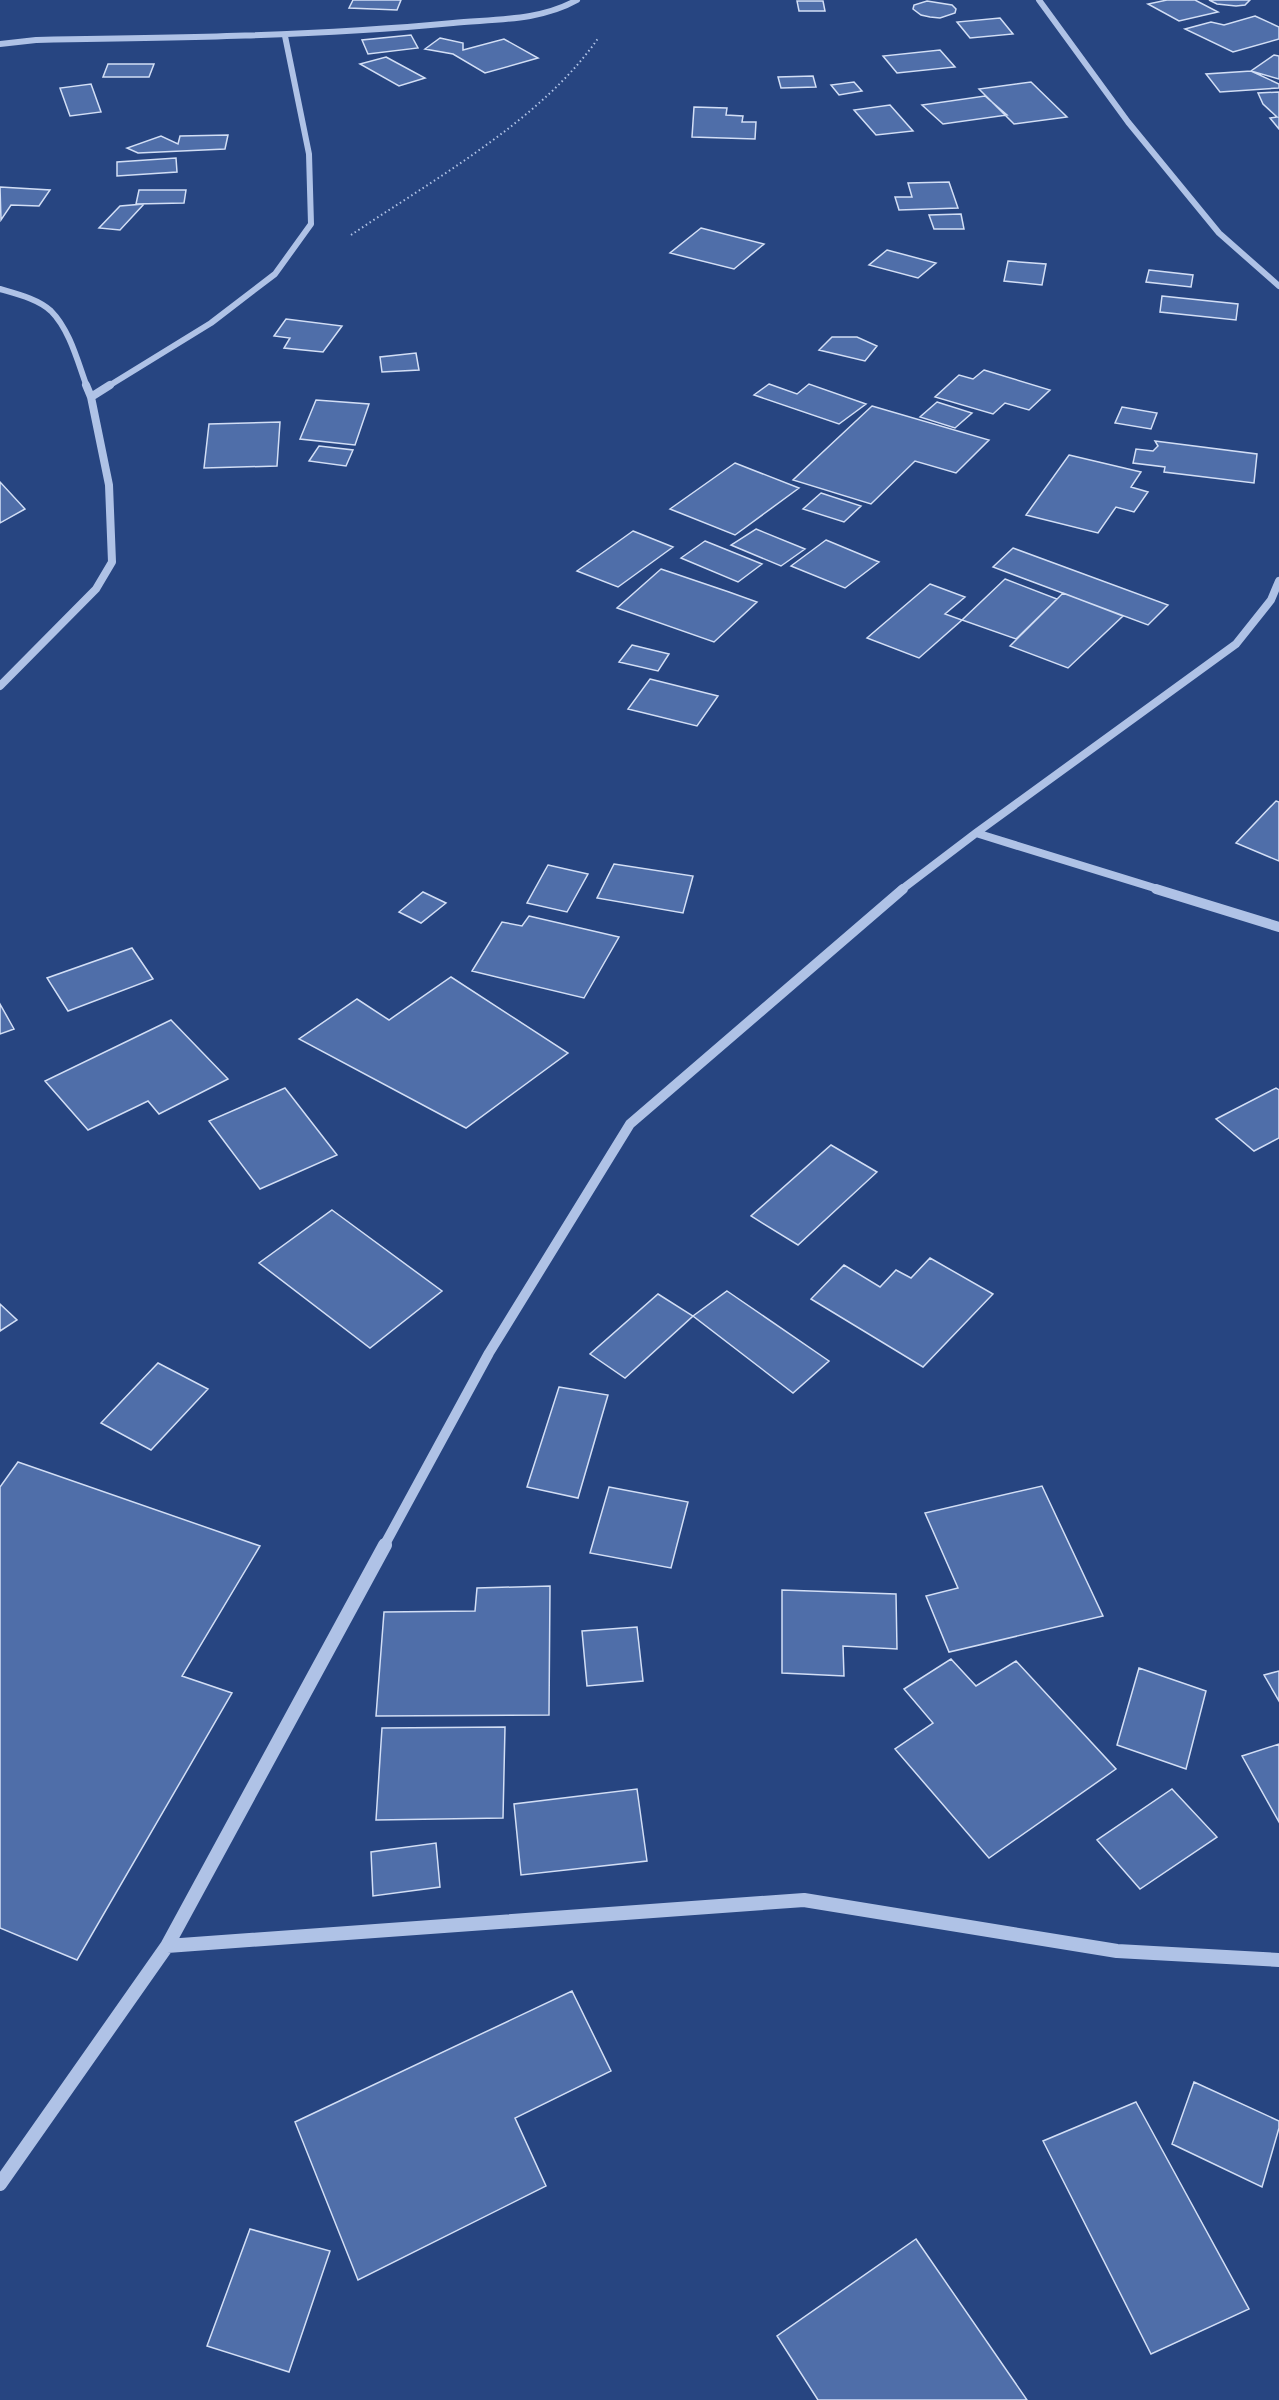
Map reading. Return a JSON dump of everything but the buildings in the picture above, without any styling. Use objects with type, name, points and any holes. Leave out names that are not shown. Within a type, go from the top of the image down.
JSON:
[{"type":"street","points":[[0,44],[36,40],[285,36],[416,27],[555,11],[577,0]]},
{"type":"street","points":[[1039,0],[1128,122],[1219,233],[1279,286]]},
{"type":"street","points":[[91,397],[210,323],[275,274],[312,224],[309,154],[285,36]]},
{"type":"street","points":[[0,288],[31,299],[51,312],[65,331],[91,397],[109,485],[112,562],[96,589],[0,686]]},
{"type":"street","points":[[0,2184],[167,1946],[489,1353],[630,1124],[895,895],[976,832],[1236,644],[1271,600],[1279,581]]},
{"type":"street","points":[[976,832],[1279,927]]},
{"type":"street","points":[[167,1946],[804,1900],[1117,1951],[1279,1960]]},
{"type":"path","points":[[351,235],[524,118],[588,53],[603,30]]}]
